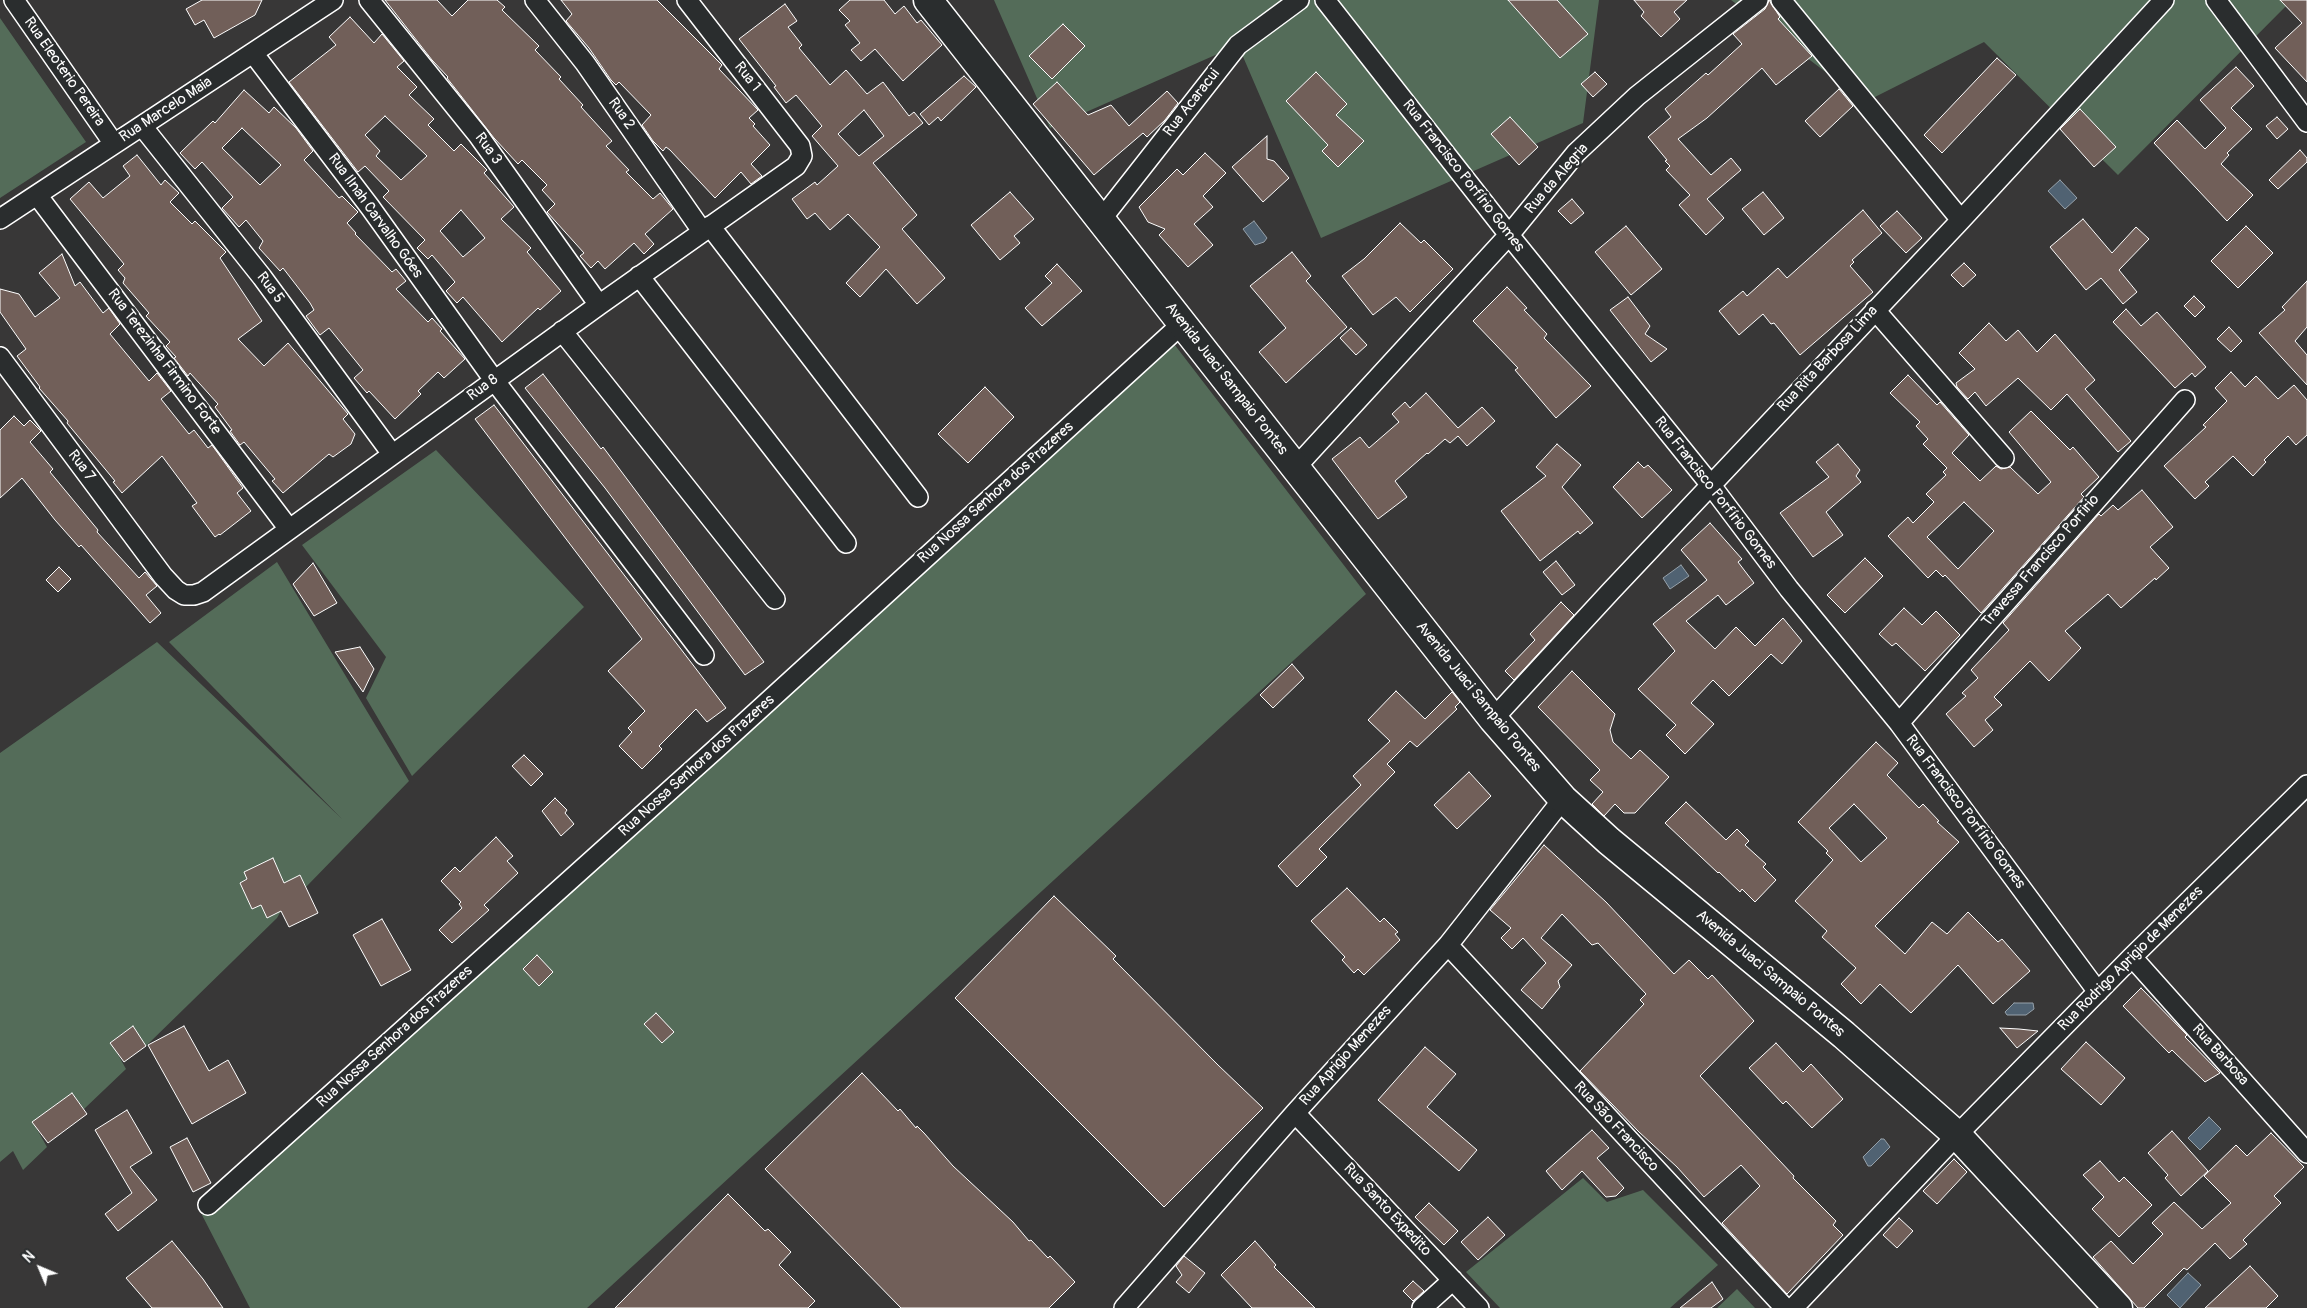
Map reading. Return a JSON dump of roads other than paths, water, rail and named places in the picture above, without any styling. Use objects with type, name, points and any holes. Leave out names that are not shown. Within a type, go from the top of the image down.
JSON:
[{"type":"main road","name":"Avenida Juaci Sampaio Pontes","points":[[928,0],[1493,719],[1563,799],[1609,841],[1844,1035],[1956,1135],[2118,1308]]},
{"type":"street","name":"Rua Eleoterio Pereira","points":[[14,0],[114,144]]},
{"type":"street","name":"Rua 3","points":[[369,0],[478,135],[599,305]]},
{"type":"street","name":"Rua 2","points":[[535,0],[585,63],[706,228],[918,497]]},
{"type":"street","name":"Rua 1","points":[[687,0],[800,146],[802,156]]},
{"type":"street","name":"Rua Acaracui","points":[[1100,221],[1238,45],[1299,0]]},
{"type":"street","name":"Rua Francisco Porfírio Gomes","points":[[1326,0],[1509,235],[1710,484],[1789,589],[1899,723],[2098,992]]},
{"type":"street","name":"Rua da Alegria","points":[[1296,467],[1509,235],[1576,153],[1637,96],[1758,0]]},
{"type":"street","points":[[1781,0],[1961,220]]},
{"type":"street","name":"Rua Rita Barbosa Lima","points":[[1493,719],[1710,484],[1961,220],[2164,0]]},
{"type":"street","points":[[2216,0],[2307,122]]},
{"type":"street","name":"Rua Marcelo Maia","points":[[0,220],[253,53],[322,3]]},
{"type":"street","name":"Rua Ilnah Carvalho Góes","points":[[253,53],[370,207],[494,380],[704,655]]},
{"type":"street","name":"Rua 5","points":[[142,126],[262,277],[392,454]]},
{"type":"street","name":"Rua 8","points":[[163,576],[176,590],[184,595],[194,595],[203,592],[562,331],[796,166],[802,156]]},
{"type":"street","name":"Rua Terezinha Firmino Forte","points":[[37,195],[289,529]]},
{"type":"street","points":[[639,276],[846,543]]},
{"type":"street","points":[[1875,310],[2004,458]]},
{"type":"street","name":"Rua Nossa Senhora dos Prazeres","points":[[208,1205],[717,748],[1183,323]]},
{"type":"street","points":[[562,331],[775,599]]},
{"type":"street","name":"Rua 7","points":[[0,357],[163,576]]},
{"type":"street","name":"Travessa Francisco Porfirio","points":[[1899,723],[2185,400]]},
{"type":"street","name":"Rua Rodrigo Aprigio de Menezes","points":[[1793,1308],[1956,1135],[2306,787]]},
{"type":"street","name":"Rua Aprigio Menezes","points":[[1124,1308],[1295,1112],[1448,945],[1563,799]]},
{"type":"street","name":"Rua São Francisco","points":[[1448,945],[1785,1308]]},
{"type":"street","name":"Rua Barbosa","points":[[2132,958],[2307,1153]]},
{"type":"street","name":"Rua Santo Expedito","points":[[1295,1112],[1479,1308]]},
{"type":"street","points":[[1422,1308],[1453,1280]]},
{"type":"water","points":[[2060,180],[2077,198],[2065,209],[2048,191]]},
{"type":"water","points":[[1254,221],[1267,238],[1264,242],[1255,245],[1243,229]]},
{"type":"water","points":[[1681,565],[1689,576],[1670,589],[1663,578]]},
{"type":"water","points":[[2014,1003],[2033,1003],[2034,1009],[2026,1015],[2007,1015],[2005,1012]]},
{"type":"water","points":[[2209,1117],[2221,1129],[2200,1150],[2188,1138]]},
{"type":"water","points":[[1881,1139],[1884,1139],[1890,1147],[1871,1166],[1868,1166],[1863,1157]]},
{"type":"water","points":[[2188,1273],[2201,1285],[2180,1308],[2167,1295]]}]
